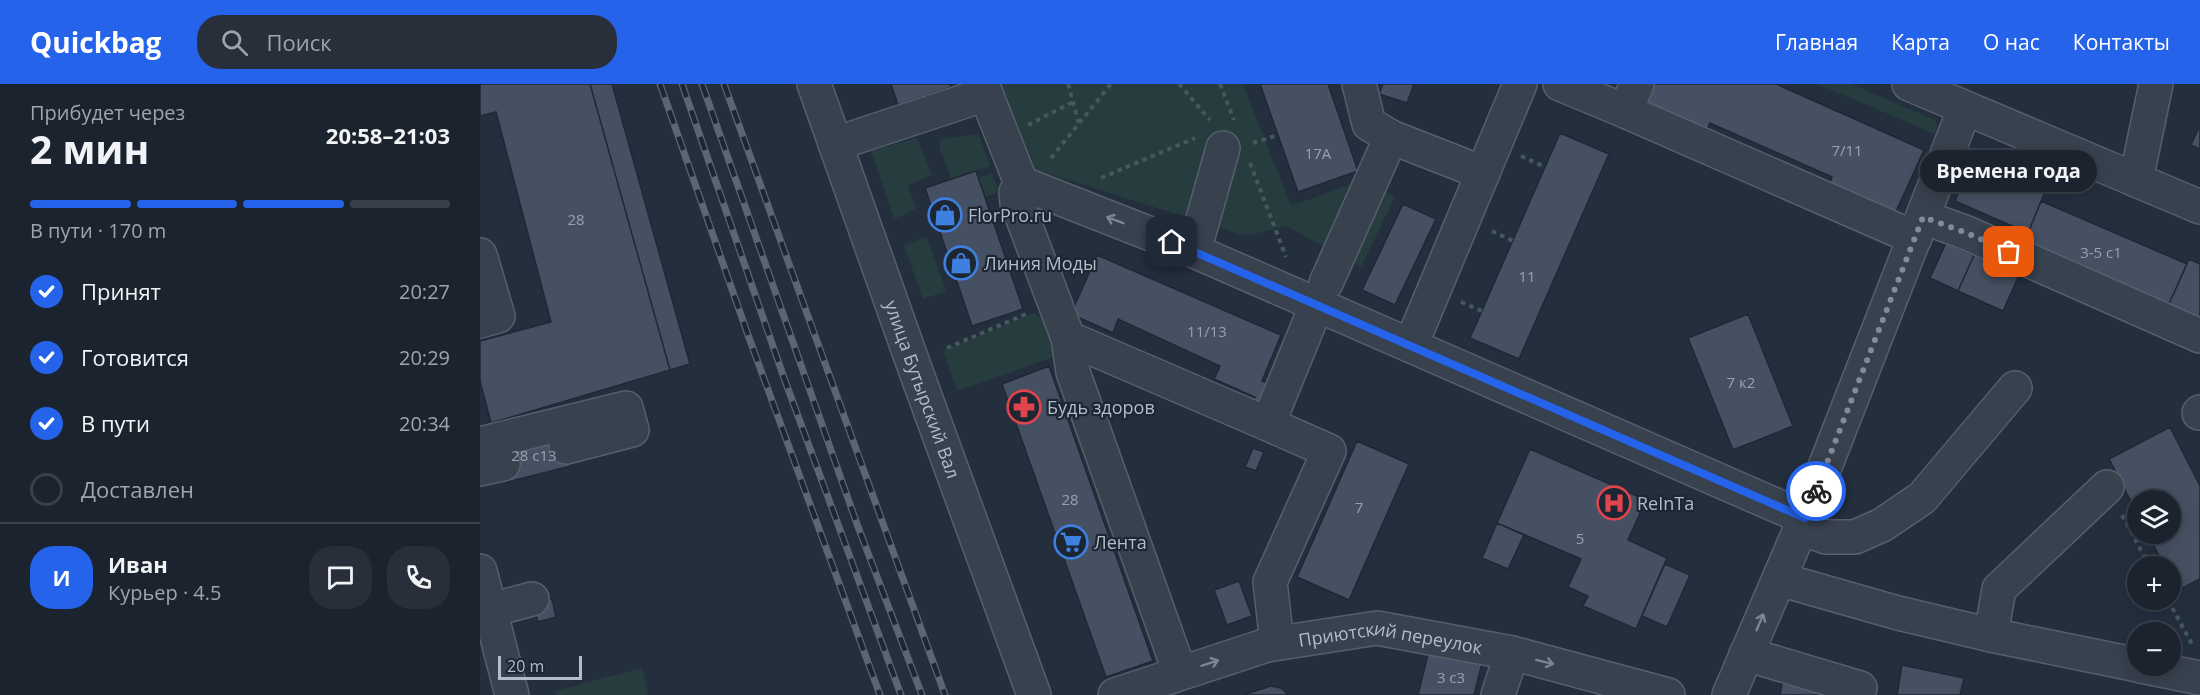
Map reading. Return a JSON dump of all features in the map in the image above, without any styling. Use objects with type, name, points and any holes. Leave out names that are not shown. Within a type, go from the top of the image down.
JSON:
[{"type":"street","name":"улица Бутырский Вал","points":[[814,84],[1034,695]]},
{"type":"street","points":[[1359,84],[1369,124],[1391,137],[1483,173]]},
{"type":"street","points":[[1411,345],[1520,84]]},
{"type":"street","points":[[1560,84],[1631,98],[1919,227],[1967,233],[2200,336]]},
{"type":"street","points":[[1909,84],[2200,207]]},
{"type":"street","points":[[2136,180],[2156,84]]},
{"type":"street","points":[[836,144],[984,89],[1021,183],[1194,251],[1321,294],[1411,345],[1803,523],[1826,537],[1855,537],[1882,525],[1922,498],[2015,388]]},
{"type":"street","points":[[1729,695],[1803,523],[1965,108]]},
{"type":"street","points":[[1268,424],[1321,294],[1391,137]]},
{"type":"street","points":[[1194,251],[1234,138]]},
{"type":"street","points":[[1021,183],[1016,192],[1017,203],[1068,338],[1072,372],[1180,673]]},
{"type":"street","points":[[480,255],[498,316],[480,321]]},
{"type":"street","points":[[1068,338],[1329,451],[1270,582],[1277,643]]},
{"type":"street","points":[[488,459],[626,408],[632,430],[566,447]]},
{"type":"street","points":[[1991,635],[1999,589],[2106,487]]},
{"type":"street","points":[[480,571],[512,695]]},
{"type":"street","points":[[1779,579],[1898,613],[2127,663]]},
{"type":"street","points":[[490,610],[532,599]]},
{"type":"street","name":"Приютский переулок","points":[[1115,695],[1277,643],[1377,628],[1512,653],[1668,695]]},
{"type":"street","points":[[1498,695],[1512,653]]},
{"type":"street","points":[[1746,654],[1860,688]]},
{"type":"street","points":[[2181,665],[2198,664]]},
{"type":"path","points":[[1068,84],[1079,124]]},
{"type":"path","points":[[1051,158],[1111,84]]},
{"type":"path","points":[[1179,84],[1234,138]]},
{"type":"path","points":[[1220,84],[1234,138],[1290,267]]},
{"type":"path","points":[[1003,139],[1073,102]]},
{"type":"path","points":[[1101,178],[1234,138],[1278,135]]},
{"type":"path","points":[[947,348],[1054,301]]},
{"type":"path","points":[[2106,487],[2144,556]]},
{"type":"path","points":[[2173,610],[2198,664]]},
{"type":"green space","points":[[997,84],[1243,84],[1291,206],[1362,180],[1395,197],[1361,267],[1286,226],[1246,236],[1024,166]]},
{"type":"green space","points":[[1818,84],[1851,84],[1933,119],[1937,127],[1935,134]]},
{"type":"green space","points":[[979,135],[990,166],[951,179],[940,148],[940,139]]},
{"type":"green space","points":[[917,138],[932,175],[908,185],[916,209],[894,219],[871,151]]},
{"type":"green space","points":[[992,173],[999,192],[985,197],[978,178]]},
{"type":"green space","points":[[927,237],[946,291],[923,299],[904,245]]},
{"type":"green space","points":[[1032,313],[1044,320],[1057,356],[957,391],[943,351]]},
{"type":"green space","points":[[642,668],[648,695],[556,695],[555,691]]},
{"type":"building","points":[[480,84],[590,84],[670,370],[491,423],[480,381],[480,341],[551,322],[496,112],[480,116]]},
{"type":"building","points":[[590,84],[612,84],[690,364],[670,370]]},
{"type":"building","points":[[891,84],[950,84],[951,87],[898,105]]},
{"type":"building","points":[[1260,84],[1328,84],[1358,171],[1298,192]]},
{"type":"building","points":[[1383,84],[1414,84],[1407,103],[1379,94]]},
{"type":"building","points":[[1649,84],[1776,84],[1924,150],[1894,216],[1828,187],[1832,177],[1710,123],[1705,133],[1640,104]]},
{"type":"building","points":[[2200,125],[2200,149],[2191,145]]},
{"type":"building","points":[[1560,133],[1609,154],[1519,359],[1470,338]]},
{"type":"building","points":[[1971,163],[2044,194],[2028,233],[1955,201]]},
{"type":"building","points":[[976,171],[1023,309],[972,326],[925,188]]},
{"type":"building","points":[[2041,201],[2187,264],[2168,306],[2028,246],[2033,235],[2028,233]]},
{"type":"building","points":[[1403,204],[1436,219],[1395,305],[1362,290]]},
{"type":"building","points":[[1946,243],[1974,255],[1958,291],[1930,278]]},
{"type":"building","points":[[1976,251],[2021,271],[2003,311],[1958,291]]},
{"type":"building","points":[[1097,255],[1281,335],[1262,381],[1268,383],[1258,408],[1251,405],[1255,397],[1214,379],[1220,366],[1118,319],[1113,333],[1071,314]]},
{"type":"building","points":[[2189,259],[2200,264],[2200,320],[2168,306]]},
{"type":"building","points":[[1748,314],[1793,426],[1733,450],[1688,338]]},
{"type":"building","points":[[1049,366],[1153,661],[1106,677],[1002,384]]},
{"type":"building","points":[[2170,427],[2200,486],[2200,579],[2181,589],[2181,556],[2159,556],[2153,544],[2181,544],[2181,490],[2127,490],[2127,494],[2109,459]]},
{"type":"building","points":[[562,428],[571,466],[507,482],[498,444]]},
{"type":"building","points":[[1357,441],[1409,464],[1349,600],[1297,577]]},
{"type":"building","points":[[1253,448],[1264,452],[1256,471],[1245,467]]},
{"type":"building","points":[[1530,449],[1646,500],[1628,540],[1667,558],[1636,629],[1583,606],[1588,596],[1568,587],[1581,559],[1497,523]]},
{"type":"building","points":[[1497,523],[1524,535],[1508,569],[1482,558]]},
{"type":"building","points":[[1665,564],[1690,575],[1667,627],[1642,616]]},
{"type":"building","points":[[1239,581],[1252,616],[1227,625],[1214,590]]},
{"type":"building","points":[[552,599],[556,617],[538,622],[533,604]]},
{"type":"building","points":[[1429,650],[1482,663],[1474,695],[1418,695]]},
{"type":"building","points":[[1902,665],[1964,678],[1960,695],[1897,695]]},
{"type":"building","points":[[1782,683],[1846,695],[1780,695]]},
{"type":"building","points":[[1271,686],[1281,688],[1289,695],[1243,695]]},
{"type":"railway","points":[[660,84],[748,335],[880,695]]},
{"type":"railway","points":[[682,84],[784,378],[901,695]]},
{"type":"railway","points":[[702,84],[857,524],[922,695]]},
{"type":"railway","points":[[724,84],[945,695]]},
{"type":"way so far","points":[[1816,491],[1923,217],[2009,252]]},
{"type":"place","name":"FlorPro.ru","points":[[945,215]]},
{"type":"place","name":"Времена года","points":[[2009,252]]},
{"type":"place","name":"Линия Моды","points":[[961,263]]},
{"type":"place","name":"Будь здоров","points":[[1024,407]]},
{"type":"place","name":"ReInTa","points":[[1614,503]]},
{"type":"place","name":"Лента","points":[[1071,542]]},
{"type":"route","points":[[1172,242],[1805,518],[1816,491]]}]
